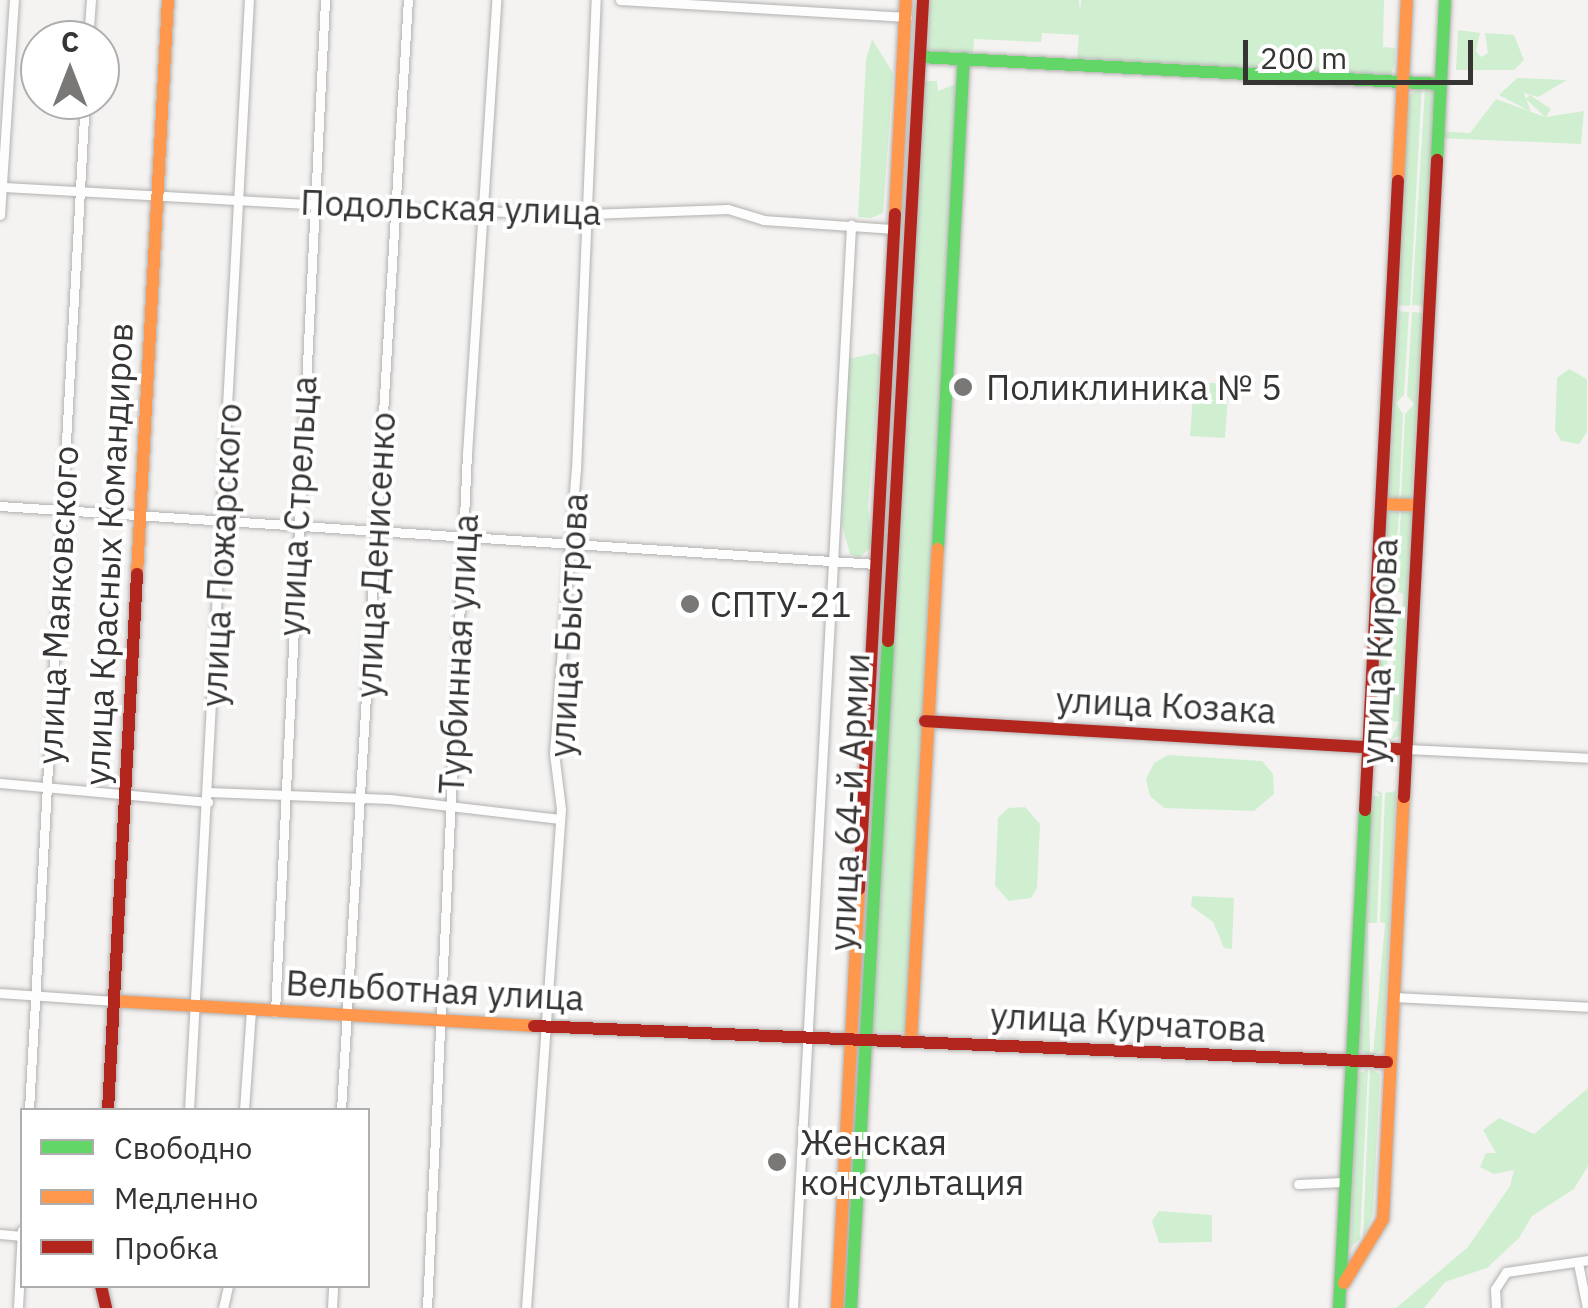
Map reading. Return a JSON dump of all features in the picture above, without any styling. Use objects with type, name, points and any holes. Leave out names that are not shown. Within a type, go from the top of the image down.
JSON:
[{"type":"main road","name":"улица Красных Командиров","points":[[108,1108],[168,0]]},
{"type":"main road","name":"улица 64-й Армии","points":[[837,1308],[906,0]]},
{"type":"main road","name":"улица 64-й Армии","points":[[851,1308],[923,0]]},
{"type":"main road","name":"улица Кирова","points":[[1339,1301],[1407,0]]},
{"type":"main road","name":"улица Кирова","points":[[1339,1301],[1382,1220],[1403,749],[1446,0]]},
{"type":"main road","points":[[920,57],[1440,84]]},
{"type":"main road","points":[[911,1040],[925,722],[964,59]]},
{"type":"main road","points":[[886,388],[903,390]]},
{"type":"main road","points":[[1382,504],[1417,505]]},
{"type":"main road","name":"улица Козака","points":[[925,722],[1403,749]]},
{"type":"main road","name":"Вельботная улица","points":[[114,1001],[544,1027],[867,1037]]},
{"type":"main road","name":"улица Курчатова","points":[[867,1037],[1387,1062]]},
{"type":"street","points":[[0,216],[14,0]]},
{"type":"street","name":"улица Пожарского","points":[[190,1108],[248,0]]},
{"type":"street","name":"улица Стрельца","points":[[275,1012],[282,792],[325,0]]},
{"type":"street","name":"улица Денисенко","points":[[341,1108],[379,529],[392,208],[408,0]]},
{"type":"street","name":"Турбинная улица","points":[[427,1308],[450,806],[496,0]]},
{"type":"street","name":"улица Быстрова","points":[[526,1308],[560,820],[562,780],[554,753],[590,214],[596,0]]},
{"type":"street","points":[[620,0],[906,17]]},
{"type":"street","name":"улица Маяковского","points":[[29,1108],[84,120]]},
{"type":"street","name":"Подольская улица","points":[[4,187],[483,211],[590,214],[728,209],[764,220],[912,230]]},
{"type":"street","name":"улица 64-й Армии","points":[[793,1308],[836,562],[851,225]]},
{"type":"street","points":[[0,506],[223,523],[466,533],[875,564]]},
{"type":"street","points":[[1403,749],[1588,758]]},
{"type":"street","points":[[0,783],[208,797],[282,792],[560,820]]},
{"type":"street","name":"Вельботная улица","points":[[0,993],[114,1001]]},
{"type":"street","points":[[1390,997],[1588,1006]]},
{"type":"street","points":[[244,1108],[251,1011]]},
{"type":"street","points":[[1298,1184],[1344,1182]]},
{"type":"street","points":[[1496,1308],[1495,1289],[1506,1272],[1583,1262],[1586,1308]]},
{"type":"street","points":[[18,1308],[20,1271]]},
{"type":"green space","points":[[930,0],[1079,0],[1080,12],[1081,0],[1384,0],[1383,47],[1395,48],[1395,63],[1390,77],[1077,58],[1079,35],[1042,33],[1041,42],[974,39],[973,54],[935,53],[928,48]]},
{"type":"green space","points":[[1458,30],[1480,33],[1476,51],[1481,57],[1488,53],[1485,33],[1514,35],[1524,60],[1514,70],[1456,70]]},
{"type":"green space","points":[[872,39],[893,73],[883,213],[871,218],[858,217],[866,60]]},
{"type":"green space","points":[[1517,78],[1567,80],[1538,97],[1524,93],[1531,112],[1499,95]]},
{"type":"green space","points":[[925,81],[937,81],[938,91],[958,83],[906,1032],[873,1031]]},
{"type":"green space","points":[[1422,85],[1410,306],[1398,305],[1408,97]]},
{"type":"green space","points":[[1425,86],[1435,91],[1424,306],[1412,305]]},
{"type":"green space","points":[[1530,95],[1551,109],[1546,117],[1584,111],[1581,144],[1439,138],[1439,131],[1470,133],[1496,99],[1545,117],[1526,99]]},
{"type":"green space","points":[[1398,311],[1409,312],[1404,395],[1396,403],[1403,414],[1399,499],[1388,496]]},
{"type":"green space","points":[[1412,312],[1423,313],[1411,499],[1401,499],[1405,414],[1414,404],[1407,395]]},
{"type":"green space","points":[[875,353],[881,358],[868,507],[872,546],[859,558],[850,554],[842,525],[848,359]]},
{"type":"green space","points":[[1569,369],[1587,379],[1587,432],[1579,444],[1561,441],[1555,430],[1557,378]]},
{"type":"green space","points":[[1194,382],[1229,384],[1225,438],[1190,436]]},
{"type":"green space","points":[[1384,511],[1399,512],[1394,591],[1387,594],[1388,720],[1380,721],[1380,734],[1386,740],[1375,732]]},
{"type":"green space","points":[[1401,512],[1414,512],[1401,736],[1391,739],[1399,722],[1390,721],[1395,618],[1402,615],[1403,594],[1396,591]]},
{"type":"green space","points":[[1168,755],[1262,761],[1273,774],[1274,794],[1254,811],[1164,808],[1150,796],[1146,779],[1154,763]]},
{"type":"green space","points":[[1375,790],[1382,793],[1382,800],[1377,923],[1368,923],[1370,1056],[1358,1049],[1371,796],[1380,796]]},
{"type":"green space","points":[[1396,791],[1383,1050],[1373,1055],[1385,923],[1380,922],[1385,793]]},
{"type":"green space","points":[[1025,807],[1040,824],[1037,888],[1031,898],[1009,901],[995,886],[998,818],[1008,808]]},
{"type":"green space","points":[[1192,896],[1234,898],[1232,949],[1224,948],[1213,922],[1191,906]]},
{"type":"green space","points":[[1368,1069],[1360,1239],[1351,1247],[1356,1075]]},
{"type":"green space","points":[[1370,1069],[1380,1074],[1373,1214],[1363,1238]]},
{"type":"green space","points":[[1588,1088],[1588,1166],[1574,1189],[1532,1216],[1519,1238],[1487,1268],[1445,1282],[1424,1308],[1396,1308],[1468,1247],[1510,1186],[1514,1170],[1494,1174],[1480,1167],[1486,1153],[1496,1153],[1483,1130],[1499,1118],[1534,1134]]},
{"type":"green space","points":[[1159,1211],[1212,1215],[1212,1242],[1159,1243],[1152,1221]]},
{"type":"traffic: fast","points":[[1437,160],[1445,0]]},
{"type":"traffic: fast","points":[[920,57],[1440,84]]},
{"type":"traffic: fast","points":[[938,549],[964,59]]},
{"type":"traffic: fast","points":[[851,1308],[888,641]]},
{"type":"traffic: fast","points":[[1339,1308],[1365,810]]},
{"type":"traffic: slow","points":[[137,574],[168,0]]},
{"type":"traffic: slow","points":[[895,214],[906,0]]},
{"type":"traffic: slow","points":[[1398,181],[1407,0]]},
{"type":"traffic: slow","points":[[1382,504],[1417,505]]},
{"type":"traffic: slow","points":[[911,1041],[938,549]]},
{"type":"traffic: slow","points":[[1344,1283],[1383,1219],[1404,797]]},
{"type":"traffic: slow","points":[[837,1308],[859,889]]},
{"type":"traffic: slow","points":[[114,1001],[534,1026]]},
{"type":"traffic: jam","points":[[888,641],[923,0]]},
{"type":"traffic: jam","points":[[1404,797],[1437,160]]},
{"type":"traffic: jam","points":[[1365,810],[1398,181]]},
{"type":"traffic: jam","points":[[859,889],[895,214]]},
{"type":"traffic: jam","points":[[108,1108],[137,574]]},
{"type":"traffic: jam","points":[[925,721],[1403,749]]},
{"type":"traffic: jam","points":[[534,1026],[1387,1062]]},
{"type":"traffic: jam","points":[[101,1288],[106,1308]]},
{"type":"place","name":"Поликлиника № 5","points":[[963,387]]},
{"type":"place","name":"СПТУ-21","points":[[690,604]]},
{"type":"place","name":"Женская консультация","points":[[777,1162]]}]
